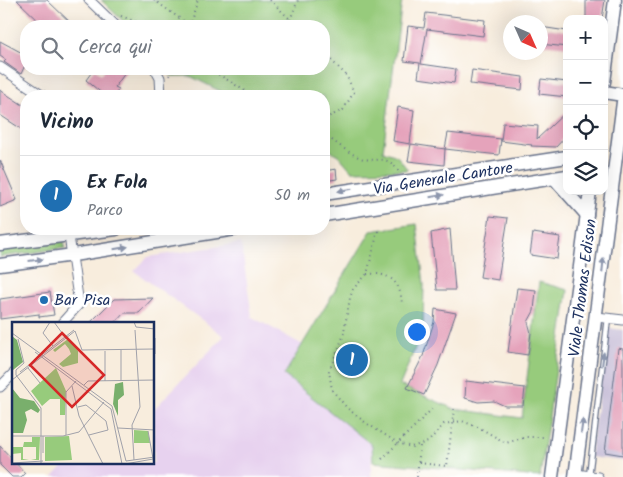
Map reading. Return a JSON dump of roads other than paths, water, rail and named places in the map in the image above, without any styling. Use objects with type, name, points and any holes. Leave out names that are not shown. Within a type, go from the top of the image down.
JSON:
[{"type":"street","points":[[89,0],[110,20]]},
{"type":"street","points":[[607,60],[615,0]]},
{"type":"street","points":[[0,67],[34,90]]},
{"type":"street","points":[[158,75],[161,90]]},
{"type":"street","points":[[608,93],[623,95]]},
{"type":"street","name":"Viale Thomas Edison","points":[[576,476],[603,318],[615,148],[623,102]]},
{"type":"street","name":"Via Generale Cantore","points":[[330,193],[563,158]]},
{"type":"street","points":[[560,177],[587,215]]},
{"type":"street","name":"Via Generale Cantore","points":[[330,214],[560,177]]},
{"type":"street","name":"Viale Thomas Edison","points":[[552,477],[590,195]]},
{"type":"street","points":[[0,244],[76,235]]},
{"type":"street","points":[[0,265],[73,255],[161,235]]},
{"type":"street","points":[[63,322],[79,304],[69,236]]},
{"type":"street","points":[[603,318],[623,320]]},
{"type":"street","points":[[0,387],[12,374]]},
{"type":"street","points":[[576,476],[592,477]]},
{"type":"lane","points":[[592,477],[603,318]]},
{"type":"place","name":"Bar Pisa","points":[[44,300]]},
{"type":"place","name":"Ex Fola","points":[[352,360]]}]
